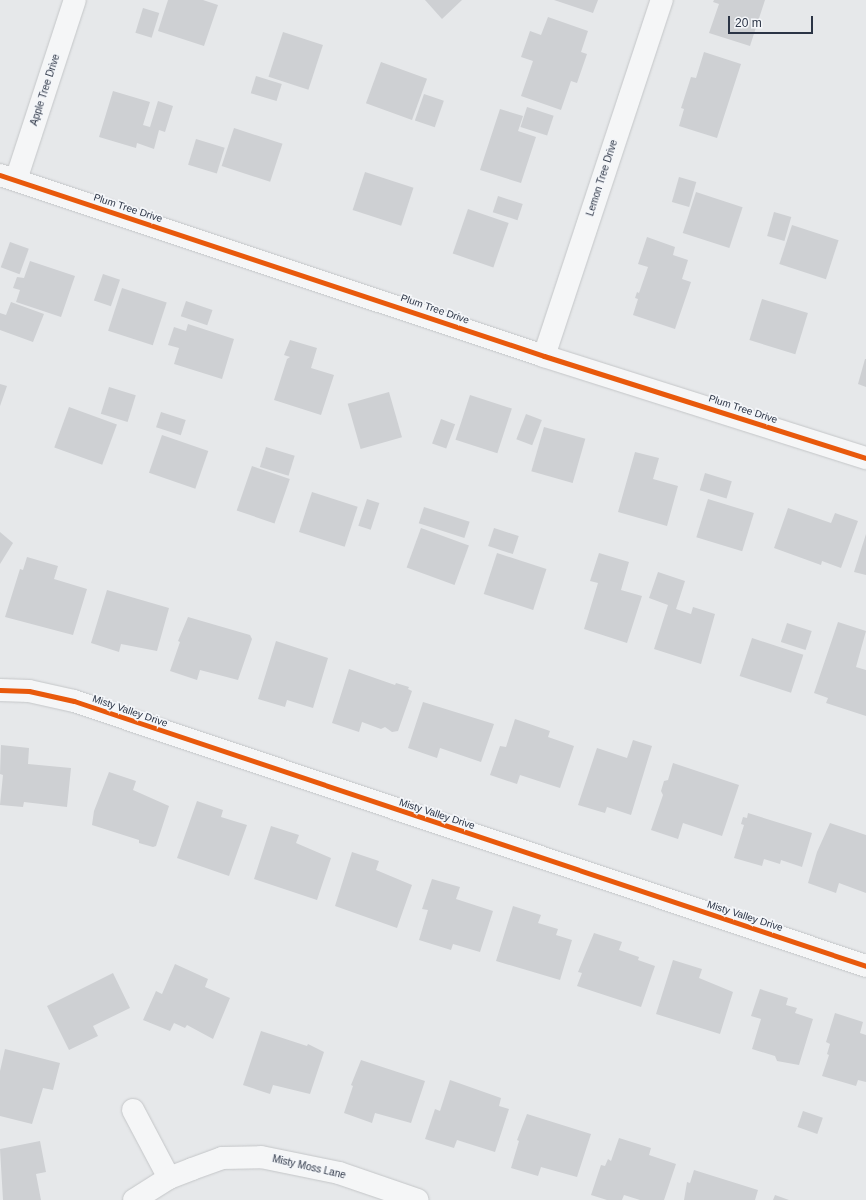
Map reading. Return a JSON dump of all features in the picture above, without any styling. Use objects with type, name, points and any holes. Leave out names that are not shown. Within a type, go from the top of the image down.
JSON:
[{"type":"street","name":"Apple Tree Drive","points":[[8,178],[76,0]]},
{"type":"street","name":"Lemon Tree Drive","points":[[544,356],[662,0]]},
{"type":"street","name":"Plum Tree Drive","points":[[8,178],[544,356],[866,458]]},
{"type":"street","name":"Misty Valley Drive","points":[[0,690],[29,691],[74,702],[866,966]]},
{"type":"street","points":[[133,1110],[169,1178]]},
{"type":"street","name":"Misty Moss Lane","points":[[134,1200],[169,1178],[222,1158],[261,1157],[339,1174],[418,1200]]},
{"type":"building","points":[[168,0],[203,0],[218,5],[204,46],[158,31]]},
{"type":"building","points":[[425,0],[462,0],[442,19]]},
{"type":"building","points":[[554,0],[598,0],[593,13]]},
{"type":"building","points":[[714,0],[765,0],[750,46],[709,33],[719,4],[713,2]]},
{"type":"building","points":[[143,8],[159,13],[152,38],[135,33]]},
{"type":"building","points":[[548,17],[588,31],[581,52],[587,54],[577,83],[571,81],[561,110],[521,96],[533,61],[521,57],[530,31],[541,35]]},
{"type":"building","points":[[283,32],[323,45],[308,90],[268,77]]},
{"type":"building","points":[[704,52],[741,64],[717,138],[679,126],[684,109],[681,108],[691,77],[696,78]]},
{"type":"building","points":[[381,62],[427,79],[412,120],[366,103]]},
{"type":"building","points":[[256,76],[282,84],[277,101],[251,93]]},
{"type":"building","points":[[113,91],[150,102],[143,125],[150,127],[158,101],[173,106],[165,132],[159,130],[154,149],[137,143],[136,148],[99,137]]},
{"type":"building","points":[[424,94],[444,101],[435,127],[415,120]]},
{"type":"building","points":[[527,107],[554,116],[547,136],[521,127]]},
{"type":"building","points":[[500,109],[523,116],[518,131],[536,137],[521,183],[480,170]]},
{"type":"building","points":[[234,128],[283,144],[270,182],[222,166]]},
{"type":"building","points":[[196,139],[225,148],[217,174],[188,165]]},
{"type":"building","points":[[365,172],[414,188],[401,226],[353,210]]},
{"type":"building","points":[[679,177],[696,182],[689,207],[672,202]]},
{"type":"building","points":[[696,192],[743,207],[729,248],[683,233]]},
{"type":"building","points":[[498,196],[523,204],[517,220],[493,212]]},
{"type":"building","points":[[468,209],[509,223],[493,267],[453,253]]},
{"type":"building","points":[[774,212],[791,217],[784,241],[767,236]]},
{"type":"building","points":[[792,225],[839,240],[826,279],[779,264]]},
{"type":"building","points":[[647,237],[675,247],[673,255],[688,260],[682,279],[691,282],[675,329],[633,315],[638,299],[635,298],[637,292],[639,293],[648,267],[638,264]]},
{"type":"building","points":[[10,242],[29,249],[20,274],[1,267]]},
{"type":"building","points":[[30,261],[75,276],[61,317],[16,302],[20,290],[13,288],[17,277],[24,278]]},
{"type":"building","points":[[103,274],[120,280],[111,306],[94,300]]},
{"type":"building","points":[[122,288],[167,303],[153,345],[108,331]]},
{"type":"building","points":[[762,299],[808,313],[795,354],[749,340]]},
{"type":"building","points":[[186,301],[212,310],[207,325],[181,316]]},
{"type":"building","points":[[11,302],[44,314],[33,342],[0,330],[0,313],[6,315]]},
{"type":"building","points":[[188,324],[234,339],[222,379],[174,364],[179,348],[168,345],[174,327],[186,331]]},
{"type":"building","points":[[290,340],[317,348],[311,368],[334,375],[321,415],[274,400],[287,359],[290,357],[284,355]]},
{"type":"building","points":[[866,359],[866,387],[858,384]]},
{"type":"building","points":[[0,384],[7,386],[0,406]]},
{"type":"building","points":[[109,387],[136,395],[128,422],[101,414]]},
{"type":"building","points":[[389,392],[402,437],[361,449],[348,404]]},
{"type":"building","points":[[470,395],[512,409],[497,453],[455,440]]},
{"type":"building","points":[[69,407],[117,424],[102,465],[54,447]]},
{"type":"building","points":[[161,412],[186,420],[181,435],[156,427]]},
{"type":"building","points":[[526,414],[542,420],[532,445],[516,439]]},
{"type":"building","points":[[441,419],[455,424],[446,449],[432,443]]},
{"type":"building","points":[[544,427],[585,439],[573,483],[531,471]]},
{"type":"building","points":[[162,435],[208,451],[195,489],[149,473]]},
{"type":"building","points":[[266,447],[295,456],[289,476],[260,467]]},
{"type":"building","points":[[635,452],[659,458],[653,479],[678,486],[667,526],[618,512]]},
{"type":"building","points":[[252,466],[290,479],[275,523],[237,510]]},
{"type":"building","points":[[705,473],[732,481],[727,498],[700,490]]},
{"type":"building","points":[[312,492],[358,507],[345,547],[299,532]]},
{"type":"building","points":[[367,499],[379,503],[371,530],[358,526]]},
{"type":"building","points":[[708,499],[754,513],[742,551],[696,537]]},
{"type":"building","points":[[424,507],[470,522],[464,538],[419,523]]},
{"type":"building","points":[[788,508],[831,523],[835,513],[858,521],[841,568],[822,561],[821,565],[774,548]]},
{"type":"building","points":[[421,528],[469,545],[455,585],[407,567]]},
{"type":"building","points":[[494,528],[519,536],[513,554],[488,546]]},
{"type":"building","points":[[0,532],[13,543],[0,564]]},
{"type":"building","points":[[866,534],[866,575],[854,572]]},
{"type":"building","points":[[497,553],[546,569],[533,610],[484,594]]},
{"type":"building","points":[[599,553],[629,562],[621,590],[642,596],[627,643],[584,629],[598,583],[590,581]]},
{"type":"building","points":[[27,557],[58,566],[54,579],[87,589],[73,635],[5,617],[20,569],[23,570]]},
{"type":"building","points":[[658,572],[685,581],[676,609],[691,614],[693,607],[715,614],[701,664],[654,649],[668,605],[649,598]]},
{"type":"building","points":[[107,590],[169,608],[157,651],[121,644],[119,652],[91,643]]},
{"type":"building","points":[[188,617],[250,635],[252,639],[238,680],[200,670],[197,680],[170,671],[180,642],[178,641]]},
{"type":"building","points":[[838,622],[866,631],[856,667],[866,670],[866,716],[826,703],[828,698],[814,693]]},
{"type":"building","points":[[787,623],[812,631],[806,650],[781,642]]},
{"type":"building","points":[[752,638],[803,655],[791,693],[740,676]]},
{"type":"building","points":[[276,641],[328,658],[313,708],[287,700],[285,707],[258,699]]},
{"type":"building","points":[[349,669],[395,685],[396,683],[409,687],[408,689],[412,691],[398,731],[392,732],[385,727],[381,729],[362,722],[359,732],[332,723]]},
{"type":"building","points":[[423,702],[494,724],[481,762],[440,748],[437,758],[408,748]]},
{"type":"building","points":[[515,719],[550,731],[548,737],[574,746],[560,788],[520,775],[517,784],[490,775],[500,746],[506,747]]},
{"type":"building","points":[[633,740],[652,746],[631,815],[607,807],[605,813],[578,805],[597,748],[627,758]]},
{"type":"building","points":[[1,745],[29,748],[28,764],[71,768],[67,807],[24,802],[23,807],[0,805],[3,775],[0,774]]},
{"type":"building","points":[[673,763],[739,785],[722,836],[683,823],[678,839],[651,830],[663,795],[661,791],[664,781],[668,780]]},
{"type":"building","points":[[109,772],[136,781],[133,790],[169,806],[156,846],[153,847],[139,843],[139,840],[92,825],[94,811]]},
{"type":"building","points":[[197,801],[223,810],[221,817],[247,825],[229,876],[177,858]]},
{"type":"building","points":[[748,813],[812,833],[802,867],[781,860],[780,864],[764,859],[762,866],[734,858],[744,825],[741,824],[743,817],[747,818]]},
{"type":"building","points":[[830,823],[866,835],[866,893],[839,883],[836,893],[808,883],[817,852]]},
{"type":"building","points":[[271,826],[299,835],[296,843],[331,858],[317,900],[254,879]]},
{"type":"building","points":[[352,852],[379,861],[376,870],[412,885],[397,928],[335,906]]},
{"type":"building","points":[[432,879],[460,887],[456,899],[493,911],[480,952],[453,944],[451,950],[419,940],[428,910],[422,909]]},
{"type":"building","points":[[513,906],[541,915],[538,923],[558,929],[556,935],[572,940],[560,980],[496,961]]},
{"type":"building","points":[[594,933],[622,942],[619,950],[639,957],[638,960],[655,966],[641,1007],[577,986],[582,973],[578,972]]},
{"type":"building","points":[[673,960],[702,969],[699,978],[733,992],[720,1034],[656,1014]]},
{"type":"building","points":[[175,964],[208,979],[205,987],[230,998],[213,1039],[187,1025],[185,1028],[174,1023],[170,1031],[143,1020],[156,991],[162,994]]},
{"type":"building","points":[[113,973],[130,1008],[93,1026],[98,1036],[69,1050],[47,1006]]},
{"type":"building","points":[[760,989],[788,998],[786,1005],[797,1008],[795,1013],[813,1019],[799,1065],[777,1061],[775,1056],[752,1049],[761,1019],[751,1016]]},
{"type":"building","points":[[835,1013],[863,1022],[860,1033],[866,1035],[866,1082],[858,1080],[856,1086],[822,1076],[829,1055],[827,1054],[830,1044],[826,1042]]},
{"type":"building","points":[[261,1031],[307,1046],[308,1044],[324,1052],[310,1094],[273,1085],[270,1094],[243,1085]]},
{"type":"building","points":[[5,1049],[60,1063],[53,1090],[43,1088],[32,1124],[0,1116],[0,1071]]},
{"type":"building","points":[[361,1060],[425,1081],[411,1123],[375,1113],[372,1123],[344,1113],[353,1086],[351,1085]]},
{"type":"building","points":[[450,1080],[501,1098],[499,1106],[509,1109],[495,1152],[457,1140],[454,1148],[425,1139],[435,1109],[440,1111]]},
{"type":"building","points":[[803,1111],[823,1118],[817,1134],[797,1127]]},
{"type":"building","points":[[527,1114],[591,1134],[577,1177],[541,1167],[538,1176],[511,1168],[519,1141],[517,1140]]},
{"type":"building","points":[[619,1138],[651,1148],[649,1155],[676,1164],[664,1200],[640,1200],[624,1195],[622,1200],[607,1200],[591,1195],[601,1165],[605,1166],[608,1159],[611,1161]]},
{"type":"building","points":[[40,1141],[46,1172],[36,1174],[41,1200],[3,1200],[0,1149]]},
{"type":"building","points":[[694,1170],[758,1190],[755,1200],[684,1200],[687,1182],[690,1183]]},
{"type":"building","points":[[775,1195],[789,1200],[773,1200]]},
{"type":"cycle path","points":[[0,175],[544,356],[866,458]]},
{"type":"cycle path","points":[[0,690],[29,691],[74,701],[866,966]]}]
